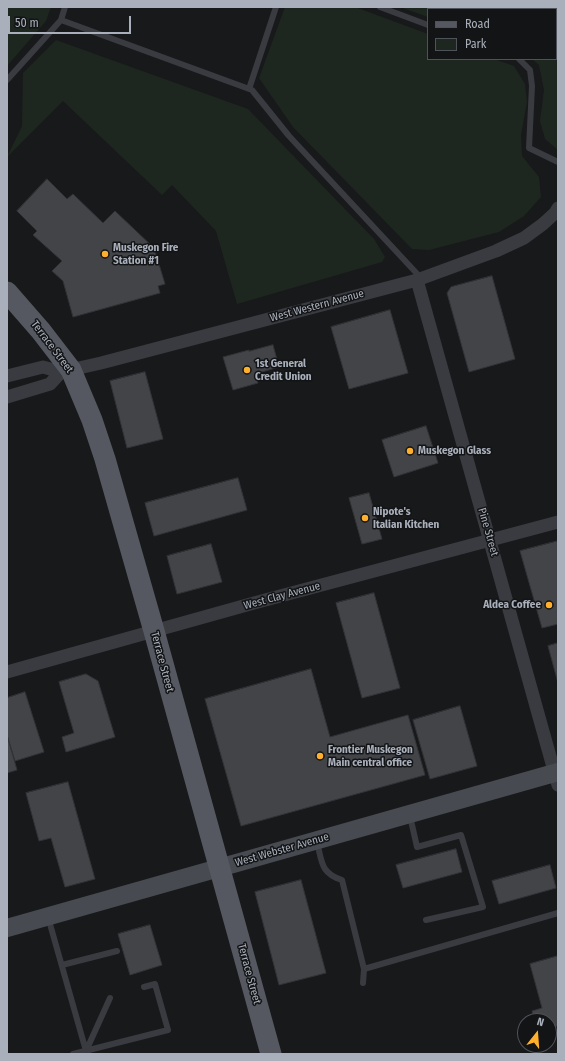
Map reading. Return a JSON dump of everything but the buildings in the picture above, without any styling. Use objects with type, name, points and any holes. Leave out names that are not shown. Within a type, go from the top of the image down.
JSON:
[{"type":"main road","name":"Terrace Street","points":[[7,292],[41,331],[66,371],[92,420],[105,459],[154,631],[271,1054]]},
{"type":"main road","name":"West Webster Avenue","points":[[7,928],[410,814],[557,777]]},
{"type":"street","name":"West Western Avenue","points":[[7,376],[43,367],[66,371],[419,279],[496,251],[524,238],[543,224],[555,213],[558,208]]},
{"type":"street","name":"Pine Street","points":[[419,279],[557,777]]},
{"type":"street","name":"West Western Avenue","points":[[7,397],[50,384],[66,371]]},
{"type":"street","name":"West Clay Avenue","points":[[7,672],[558,522]]},
{"type":"lane","points":[[7,80],[61,20],[65,7]]},
{"type":"lane","points":[[249,89],[276,7]]},
{"type":"lane","points":[[380,7],[427,25]]},
{"type":"lane","points":[[61,20],[252,90],[289,136],[419,279]]},
{"type":"lane","points":[[520,60],[530,70],[532,86],[529,148],[558,162]]},
{"type":"lane","points":[[410,814],[417,847],[462,835],[483,907],[426,920]]},
{"type":"lane","points":[[317,840],[324,868],[328,874],[342,880],[364,969],[363,983]]},
{"type":"lane","points":[[364,969],[558,913]]},
{"type":"lane","points":[[48,916],[86,1051]]},
{"type":"lane","points":[[62,965],[117,951]]},
{"type":"lane","points":[[73,1054],[168,1030],[155,984],[144,987]]},
{"type":"lane","points":[[86,1051],[110,998]]},
{"type":"green space","points":[[7,7],[51,7],[46,21],[7,66]]},
{"type":"green space","points":[[285,7],[355,7],[427,34],[427,60],[497,60],[514,66],[525,84],[527,102],[521,135],[522,156],[539,177],[541,197],[524,216],[499,232],[429,250],[412,249],[293,127],[259,78]]},
{"type":"green space","points":[[400,7],[500,8],[427,8],[427,17]]},
{"type":"green space","points":[[558,29],[557,149],[545,139],[540,121],[544,90],[539,65],[533,60],[557,60]]},
{"type":"green space","points":[[56,40],[248,109],[374,239],[385,257],[382,262],[237,304],[216,231],[172,185],[162,195],[63,101],[7,157],[22,126],[23,73]]},
{"type":"place","name":"Muskegon Fire Station #1","points":[[105,254]]},
{"type":"place","name":"1st General Credit Union","points":[[247,370]]},
{"type":"place","name":"Muskegon Glass","points":[[410,451]]},
{"type":"place","name":"Nipote's Italian Kitchen","points":[[365,518]]},
{"type":"place","name":"Aldea Coffee","points":[[549,605]]},
{"type":"place","name":"Frontier Muskegon Main central office","points":[[320,756]]}]
